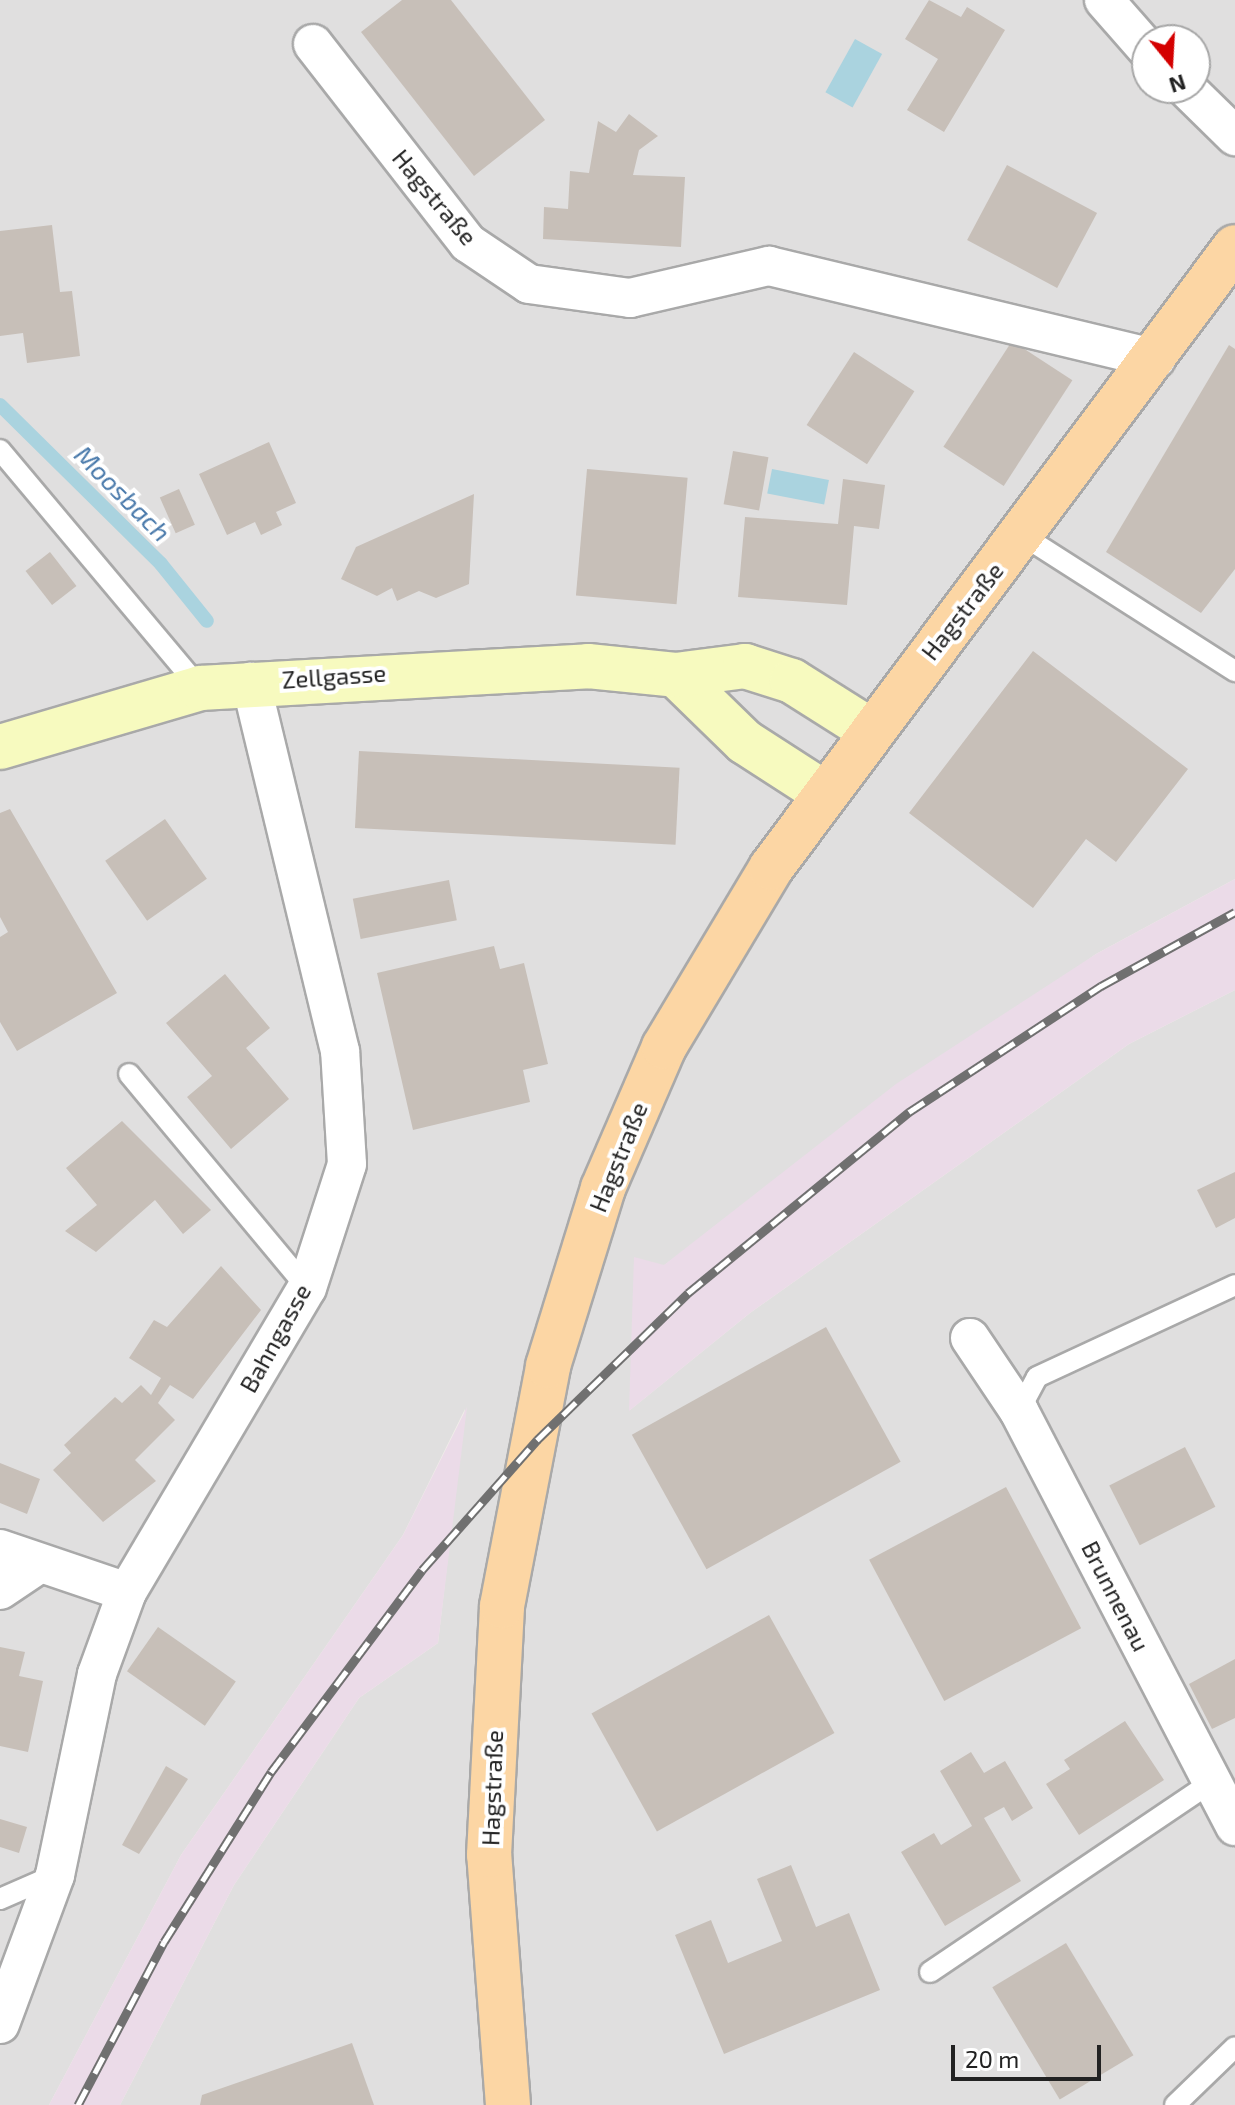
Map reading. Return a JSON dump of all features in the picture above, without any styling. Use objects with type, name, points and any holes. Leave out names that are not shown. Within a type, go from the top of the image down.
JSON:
[{"type":"main road","name":"Hagstraße","points":[[508,2105],[494,1974],[493,1729],[515,1517],[548,1366],[603,1188],[664,1047],[824,793],[1156,359],[1235,247]]},
{"type":"main road","name":"Zellgasse","points":[[0,747],[200,688],[251,682],[588,666],[676,675],[745,666],[792,681],[871,731]]},
{"type":"main road","points":[[676,675],[745,742],[824,793]]},
{"type":"street","points":[[1104,0],[1131,31]]},
{"type":"street","name":"Hagstraße","points":[[313,44],[468,243],[529,284],[630,298],[769,266],[1156,359]]},
{"type":"street","points":[[1202,104],[1235,136]]},
{"type":"street","name":"Bahngasse","points":[[0,2024],[55,1875],[97,1674],[127,1592],[307,1288],[347,1164],[340,1051],[251,682]]},
{"type":"street","name":"Brunnenau","points":[[970,1338],[1019,1411],[1235,1826]]},
{"type":"street","points":[[0,1549],[127,1592]]},
{"type":"street","points":[[0,1590],[40,1563]]},
{"type":"lane","points":[[0,450],[200,688]]},
{"type":"lane","points":[[1022,535],[1235,671]]},
{"type":"lane","points":[[129,1074],[307,1288]]},
{"type":"lane","points":[[1019,1411],[1037,1377],[1235,1285]]},
{"type":"lane","points":[[930,1972],[1212,1782]]},
{"type":"lane","points":[[0,1899],[55,1875]]},
{"type":"lane","points":[[1175,2105],[1235,2047]]},
{"type":"shaded area","points":[[0,0],[1235,0],[1235,879],[1096,954],[663,1266],[630,1410],[750,1313],[1129,1044],[1235,990],[1235,2105],[120,2105],[234,1885],[359,1698],[438,1643],[465,1409],[403,1535],[181,1855],[49,2105],[0,2105]]},
{"type":"shaded area","points":[[1235,879],[1235,990],[1129,1044],[750,1313],[629,1411],[634,1257],[664,1265],[896,1084],[1096,954]]},
{"type":"shaded area","points":[[467,1407],[438,1643],[359,1698],[234,1885],[120,2105],[49,2105],[181,1855],[403,1535]]},
{"type":"water","points":[[855,39],[882,54],[853,107],[825,92]]},
{"type":"water","points":[[772,469],[829,480],[824,505],[767,494]]},
{"type":"building","points":[[402,0],[451,0],[545,120],[474,176],[361,32]]},
{"type":"building","points":[[929,0],[961,17],[967,7],[1005,30],[944,132],[907,110],[938,59],[905,39]]},
{"type":"building","points":[[629,114],[658,136],[639,150],[633,175],[685,177],[681,247],[543,239],[544,207],[568,209],[570,171],[589,173],[598,121],[616,132]]},
{"type":"building","points":[[1007,165],[1097,213],[1057,288],[967,240]]},
{"type":"building","points":[[52,225],[60,292],[72,291],[80,356],[27,363],[23,333],[0,336],[0,231]]},
{"type":"building","points":[[1012,341],[1072,380],[1004,486],[943,447]]},
{"type":"building","points":[[1229,345],[1235,349],[1235,569],[1201,613],[1106,552]]},
{"type":"building","points":[[854,352],[914,391],[867,464],[807,425]]},
{"type":"building","points":[[269,442],[296,503],[276,512],[282,525],[261,535],[255,522],[227,535],[199,474]]},
{"type":"building","points":[[733,451],[768,457],[759,510],[724,504]]},
{"type":"building","points":[[587,469],[688,478],[677,604],[576,596]]},
{"type":"building","points":[[843,479],[885,485],[879,529],[854,526],[847,605],[738,597],[745,517],[838,524]]},
{"type":"building","points":[[179,489],[195,525],[176,533],[160,498]]},
{"type":"building","points":[[474,494],[469,584],[436,598],[419,591],[397,601],[392,588],[377,596],[341,579],[356,547]]},
{"type":"building","points":[[50,552],[76,586],[52,605],[26,571]]},
{"type":"building","points":[[1033,651],[1188,769],[1116,862],[1086,839],[1033,908],[909,813]]},
{"type":"building","points":[[359,751],[680,768],[676,845],[355,828]]},
{"type":"building","points":[[10,809],[117,993],[17,1051],[0,1022],[0,937],[8,932],[0,917],[0,813]]},
{"type":"building","points":[[165,819],[207,879],[147,921],[105,861]]},
{"type":"building","points":[[449,880],[457,920],[361,939],[353,899]]},
{"type":"building","points":[[494,946],[500,969],[524,963],[548,1064],[523,1070],[530,1102],[413,1130],[377,973]]},
{"type":"building","points":[[225,974],[270,1028],[246,1048],[289,1099],[231,1149],[187,1097],[212,1076],[166,1023]]},
{"type":"building","points":[[122,1121],[211,1210],[183,1234],[155,1200],[96,1252],[65,1231],[97,1205],[66,1168]]},
{"type":"building","points":[[1235,1172],[1235,1218],[1216,1228],[1197,1190]]},
{"type":"building","points":[[221,1266],[261,1310],[193,1399],[170,1385],[158,1403],[175,1420],[135,1460],[156,1481],[103,1522],[53,1470],[71,1453],[64,1445],[115,1397],[122,1403],[141,1385],[151,1395],[161,1378],[129,1358],[154,1320],[167,1327]]},
{"type":"building","points":[[826,1327],[901,1462],[706,1569],[632,1435]]},
{"type":"building","points":[[1185,1447],[1215,1507],[1140,1545],[1109,1486]]},
{"type":"building","points":[[0,1463],[40,1479],[27,1514],[0,1503]]},
{"type":"building","points":[[1006,1487],[1081,1628],[944,1701],[869,1560]]},
{"type":"building","points":[[769,1615],[834,1733],[657,1831],[591,1713]]},
{"type":"building","points":[[158,1627],[236,1681],[205,1726],[127,1671]]},
{"type":"building","points":[[0,1647],[25,1652],[19,1676],[43,1681],[28,1752],[0,1746]]},
{"type":"building","points":[[1235,1659],[1235,1718],[1212,1729],[1189,1684]]},
{"type":"building","points":[[1125,1721],[1164,1780],[1079,1835],[1046,1784],[1070,1769],[1064,1760]]},
{"type":"building","points":[[971,1752],[984,1773],[1005,1761],[1033,1808],[1012,1821],[1004,1807],[984,1818],[1021,1881],[945,1926],[901,1852],[934,1833],[941,1845],[972,1826],[940,1771]]},
{"type":"building","points":[[166,1766],[188,1779],[139,1854],[122,1845]]},
{"type":"building","points":[[0,1819],[27,1827],[19,1853],[0,1847]]},
{"type":"building","points":[[791,1865],[816,1927],[849,1913],[880,1990],[724,2054],[675,1935],[711,1920],[728,1963],[782,1941],[757,1879]]},
{"type":"building","points":[[1066,1943],[1133,2055],[1060,2100],[992,1987]]},
{"type":"building","points":[[352,2043],[374,2105],[200,2105],[202,2095]]},
{"type":"waterway","name":"Moosbach","points":[[0,405],[161,564],[207,621]]},
{"type":"railway","points":[[78,2105],[164,1942],[271,1772],[422,1570],[537,1440],[688,1293],[909,1112],[1101,986],[1235,912]]}]
